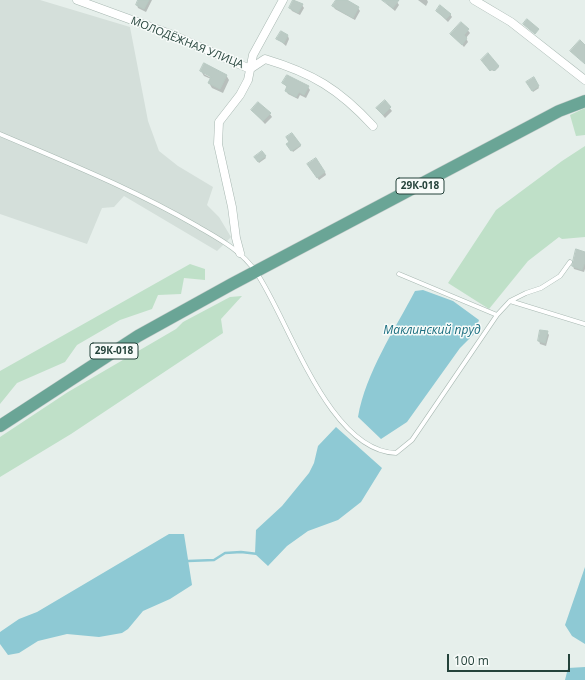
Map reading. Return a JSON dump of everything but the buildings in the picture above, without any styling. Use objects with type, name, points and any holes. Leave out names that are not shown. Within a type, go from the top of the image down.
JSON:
[{"type":"main road","name":"29К-018","points":[[0,426],[138,336],[559,112],[585,101]]},
{"type":"street","name":"МОЛОДЁЖНАЯ УЛИЦА","points":[[77,0],[173,35],[250,69],[265,59],[290,66],[323,82],[354,105],[373,126]]},
{"type":"street","points":[[240,253],[236,238],[232,207],[218,144],[219,122],[240,95],[248,80],[253,55],[283,0]]},
{"type":"street","points":[[474,0],[511,22],[585,80]]},
{"type":"lane","points":[[0,134],[124,187],[159,204],[240,253],[256,272],[272,302],[282,316],[312,380],[330,407],[360,438],[374,448],[385,453],[396,453],[412,440],[497,315],[510,301],[541,288],[560,276],[570,262]]},
{"type":"lane","points":[[399,274],[497,315]]},
{"type":"lane","points":[[510,301],[585,324]]},
{"type":"shaded area","points":[[0,0],[40,0],[130,27],[148,121],[159,151],[178,166],[213,187],[207,205],[219,217],[231,237],[217,251],[124,196],[114,207],[102,208],[87,244],[0,214]]},
{"type":"green space","points":[[585,108],[585,135],[576,136],[570,115]]},
{"type":"green space","points":[[585,146],[585,237],[562,239],[559,237],[528,261],[489,309],[448,283],[496,210],[562,161]]},
{"type":"green space","points":[[190,264],[205,269],[205,280],[184,278],[181,294],[158,295],[152,309],[120,320],[77,345],[65,362],[17,383],[0,404],[0,371]]},
{"type":"green space","points":[[242,296],[221,319],[223,333],[71,434],[0,477],[0,437],[68,392],[176,329],[183,322],[230,297]]},
{"type":"water","name":"Маклинский пруд","points":[[423,290],[453,301],[479,320],[474,334],[460,348],[407,422],[381,439],[358,417],[362,400],[374,368],[415,291]]},
{"type":"water","points":[[336,427],[382,468],[361,502],[338,520],[308,531],[287,546],[268,566],[255,554],[256,530],[282,506],[309,473],[314,463],[318,446]]},
{"type":"water","points":[[169,534],[184,534],[192,585],[170,599],[143,611],[128,629],[122,633],[99,637],[67,634],[38,641],[19,653],[8,655],[0,644],[0,632],[19,619],[37,612]]},
{"type":"water","points":[[585,567],[585,644],[572,636],[565,625]]},
{"type":"water","points":[[585,667],[585,680],[565,680],[568,668]]},
{"type":"waterway","points":[[188,561],[214,560],[225,553],[241,552],[258,554]]}]
